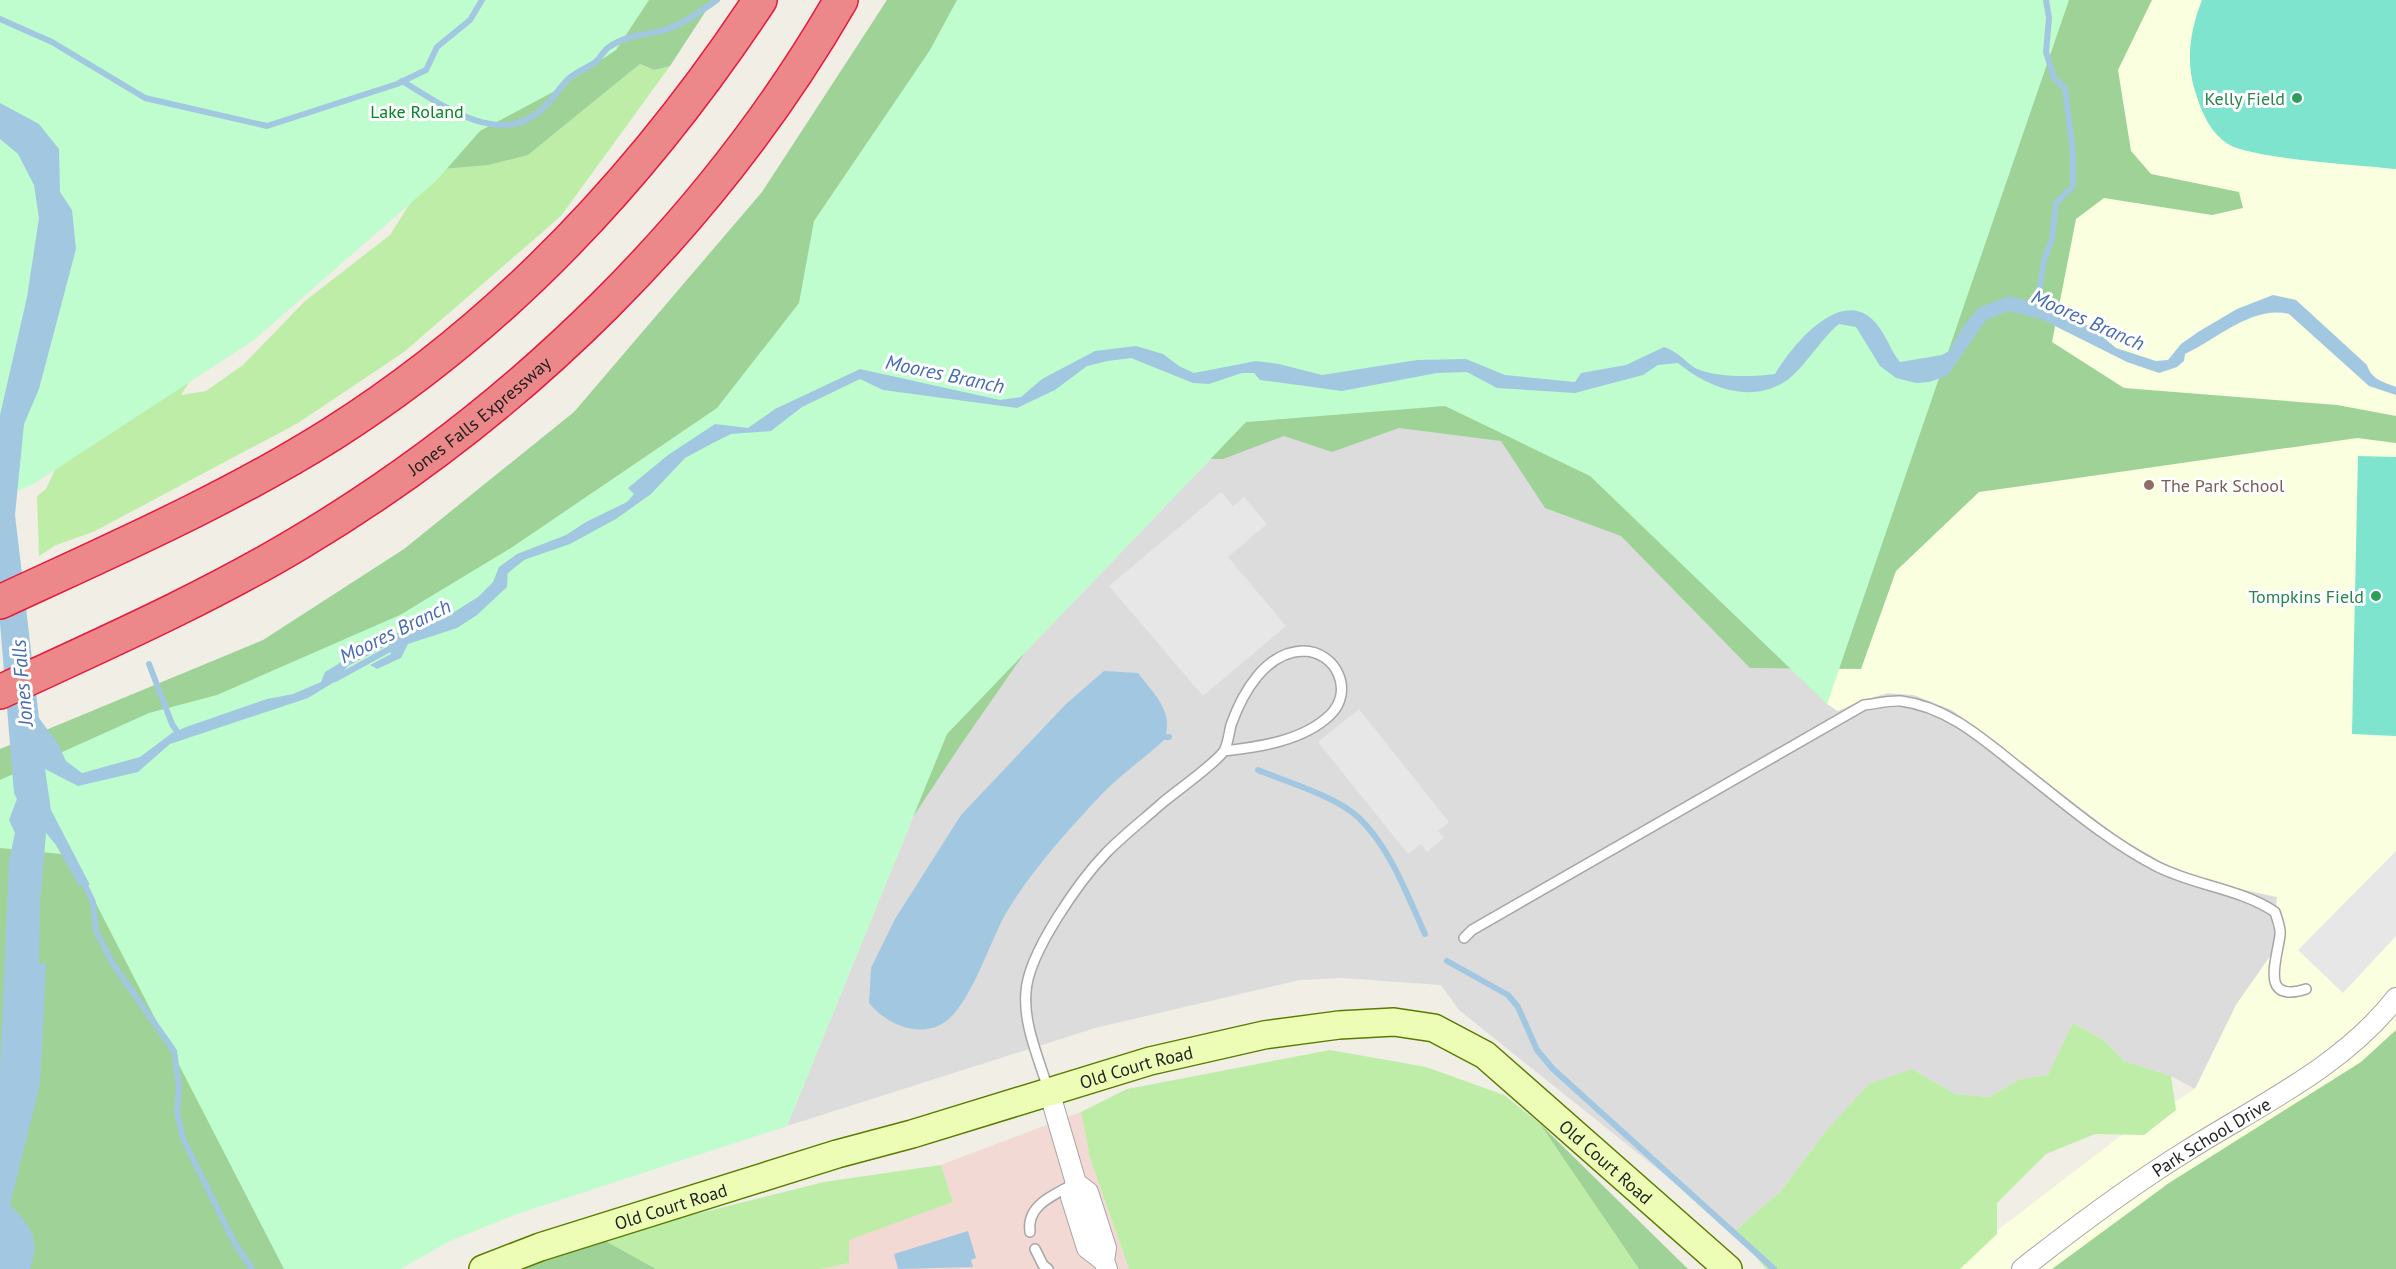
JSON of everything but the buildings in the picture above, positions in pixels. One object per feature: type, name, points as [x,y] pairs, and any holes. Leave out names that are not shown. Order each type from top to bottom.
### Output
[{"type":"highway","points":[[0,602],[194,511],[322,440],[412,377],[469,333],[584,226],[630,174],[681,113],[760,0]]},
{"type":"highway","name":"Jones Falls Expressway","points":[[0,692],[232,582],[300,543],[370,499],[455,437],[516,387],[579,330],[683,220],[786,88],[841,0]]},
{"type":"main road","name":"Old Court Road","points":[[483,1269],[540,1247],[837,1154],[912,1134],[1150,1061],[1264,1035],[1372,1022],[1416,1024],[1434,1028],[1466,1043],[1503,1070],[1728,1269]]},
{"type":"street","name":"Park School Drive","points":[[2022,1269],[2149,1174],[2316,1071],[2382,1015],[2396,998]]},
{"type":"street","points":[[1048,1091],[1076,1183],[1088,1192],[1106,1248],[1106,1265]]},
{"type":"lane","points":[[1048,1091],[1028,1020],[1026,992],[1041,945],[1077,891],[1106,854],[1224,751],[1241,699],[1256,677],[1280,658],[1301,651],[1318,652],[1331,660],[1342,686],[1340,702],[1330,716],[1277,742],[1224,751]]},
{"type":"lane","points":[[1464,938],[1472,930],[1864,705],[1900,701],[1938,712],[1964,725],[2066,805],[2136,855],[2159,867],[2257,899],[2275,912],[2281,932],[2273,974],[2274,984],[2281,990],[2295,992],[2306,989]]},
{"type":"lane","points":[[1030,1232],[1034,1210],[1041,1202],[1076,1183]]},
{"type":"lane","points":[[1035,1249],[1043,1265],[1048,1269]]},
{"type":"shaded area","name":"The Park School","points":[[2069,0],[2396,0],[2396,1172],[2156,1269],[1947,1269],[2123,1134],[2195,1089],[2236,1005],[2273,952],[2277,897],[2208,882],[2162,862],[2120,838],[1952,710],[1914,695],[1888,693],[1860,701],[1838,711],[1827,704]]},
{"type":"shaded area","name":"Kelly Field","points":[[2202,0],[2396,0],[2396,169],[2260,154],[2228,144],[2222,139],[2204,115],[2196,94],[2191,70],[2190,47],[2194,23]]},
{"type":"shaded area","points":[[1445,406],[1590,476],[1837,711],[1888,693],[1914,695],[1952,710],[2120,838],[2162,862],[2208,882],[2277,897],[2273,952],[2236,1005],[2195,1089],[2171,1076],[2124,1061],[2105,1041],[2073,1023],[2048,1075],[2020,1079],[1989,1097],[1955,1094],[1912,1069],[1825,1132],[1781,1191],[1735,1231],[1459,1010],[1441,985],[1342,978],[1300,980],[1095,1028],[787,1126],[947,734],[1246,422]]},
{"type":"shaded area","name":"Tompkins Field","points":[[2358,456],[2396,457],[2396,736],[2352,734]]},
{"type":"shaded area","points":[[1221,492],[1233,506],[1244,497],[1267,524],[1228,557],[1286,626],[1203,696],[1109,586]]},
{"type":"shaded area","points":[[1359,709],[1449,822],[1438,831],[1444,838],[1427,852],[1421,844],[1408,854],[1318,742]]},
{"type":"shaded area","points":[[2396,851],[2396,936],[2343,993],[2298,950]]},
{"type":"shaded area","points":[[1081,1112],[1090,1158],[1129,1269],[821,1269],[848,1263],[848,1240],[953,1202],[941,1165]]},
{"type":"green space","name":"Lake Roland","points":[[0,0],[649,0],[616,50],[553,92],[480,131],[436,181],[254,340],[35,483],[0,499]]},
{"type":"green space","name":"Lake Roland","points":[[307,0],[713,0],[670,66],[654,70],[640,64],[528,155],[489,165],[443,169]]},
{"type":"green space","points":[[887,0],[2152,0],[2118,70],[2131,151],[2151,174],[2239,192],[2243,208],[2212,215],[2104,198],[2076,219],[2052,342],[2124,388],[2337,405],[2396,416],[2396,443],[2357,438],[1979,492],[1896,571],[1861,669],[1750,668],[1621,536],[1545,508],[1501,441],[1399,428],[1332,452],[1284,436],[1223,459],[1159,459],[960,746],[870,882],[381,1269],[0,1269],[0,749],[263,640],[404,549],[574,412],[762,192]]},
{"type":"green space","points":[[957,0],[2069,0],[1827,704],[1590,476],[1445,406],[1246,422],[947,734],[787,1126],[517,1214],[450,1241],[400,1269],[284,1269],[71,855],[0,848],[0,780],[149,713],[217,695],[400,615],[511,548],[717,408],[799,303],[814,221],[930,50]]},
{"type":"green space","points":[[640,64],[654,70],[670,66],[561,216],[404,352],[298,423],[93,532],[56,545],[39,556],[37,496],[46,489],[72,433],[204,358],[181,395],[206,391],[243,365],[305,301],[390,235],[414,197],[443,169],[489,165],[528,155]]},
{"type":"green space","points":[[2073,1023],[2105,1041],[2124,1061],[2171,1076],[2176,1110],[2144,1135],[2095,1134],[2046,1154],[1997,1203],[1997,1234],[1960,1269],[1766,1269],[1735,1231],[1781,1191],[1825,1132],[1869,1084],[1912,1069],[1955,1094],[1989,1097],[2020,1079],[2048,1075]]},
{"type":"green space","points":[[2396,1030],[2396,1269],[2052,1269],[2169,1183],[2361,1062]]},
{"type":"green space","points":[[1330,1050],[1426,1067],[1504,1095],[1540,1124],[1639,1269],[1129,1269],[1090,1158],[1081,1112],[1127,1089]]},
{"type":"green space","points":[[1540,1124],[1688,1269],[1639,1269]]},
{"type":"green space","points":[[941,1165],[953,1202],[849,1240],[849,1263],[821,1269],[656,1269],[600,1238],[824,1182]]},
{"type":"green space","points":[[600,1238],[656,1269],[521,1269],[552,1251]]},
{"type":"water","name":"Jones Falls","points":[[0,103],[39,124],[59,149],[60,192],[72,210],[76,249],[39,389],[24,424],[15,515],[39,718],[58,744],[66,761],[82,773],[140,757],[172,733],[186,727],[267,699],[293,694],[321,682],[325,672],[381,638],[443,619],[478,597],[493,582],[499,567],[517,554],[566,535],[586,522],[627,502],[634,494],[628,488],[668,455],[715,424],[748,428],[775,409],[860,369],[1000,400],[1021,397],[1042,379],[1095,351],[1136,346],[1163,354],[1179,366],[1194,373],[1256,361],[1279,364],[1322,375],[1417,360],[1466,359],[1505,375],[1575,382],[1581,373],[1626,365],[1664,347],[1703,371],[1713,374],[1756,376],[1775,374],[1792,350],[1817,325],[1845,311],[1859,311],[1872,319],[1881,329],[1900,362],[1942,355],[1949,351],[1962,328],[1978,308],[2009,296],[2046,305],[2091,327],[2116,348],[2156,361],[2168,360],[2181,344],[2237,309],[2273,295],[2296,300],[2367,365],[2371,374],[2382,382],[2396,387],[2396,395],[2369,386],[2289,314],[2276,313],[2262,314],[2236,325],[2185,354],[2184,361],[2177,367],[2159,373],[2127,362],[2041,319],[2009,311],[1986,320],[1947,376],[1929,382],[1916,383],[1896,378],[1880,366],[1856,327],[1839,324],[1789,379],[1768,389],[1754,392],[1740,392],[1714,385],[1678,363],[1658,365],[1643,375],[1575,393],[1497,388],[1467,372],[1437,373],[1342,391],[1260,380],[1254,373],[1242,373],[1209,384],[1193,383],[1131,358],[1087,366],[1055,390],[1017,408],[883,390],[860,379],[802,407],[771,431],[731,434],[685,458],[651,494],[616,519],[570,544],[515,563],[508,568],[507,587],[477,615],[457,628],[408,644],[401,658],[377,669],[370,665],[391,654],[388,645],[348,666],[336,681],[308,698],[170,744],[138,772],[78,786],[45,769],[51,810],[90,885],[79,886],[56,845],[46,833],[40,903],[39,963],[46,964],[40,1084],[10,1205],[24,1220],[32,1234],[34,1249],[30,1269],[0,1269],[0,1069],[9,860],[15,833],[9,820],[17,799],[14,793],[0,623],[0,415],[27,297],[39,218],[34,185],[18,154],[0,139]]},
{"type":"water","points":[[1104,671],[1138,673],[1165,712],[1167,730],[1164,740],[1102,794],[1038,867],[1005,915],[971,988],[954,1014],[945,1022],[925,1029],[904,1027],[885,1018],[869,1003],[871,968],[895,919],[961,815],[1066,704]]},
{"type":"water","points":[[968,1231],[976,1258],[971,1260],[973,1267],[898,1269],[894,1254]]},
{"type":"waterway","points":[[0,19],[52,42],[145,98],[267,126],[397,84],[426,70],[437,47],[470,20],[482,0]]},
{"type":"waterway","points":[[402,81],[450,109],[485,123],[503,125],[520,122],[541,110],[567,80],[594,63],[615,43],[676,26],[717,0]]},
{"type":"waterway","points":[[2044,310],[2039,292],[2044,260],[2052,239],[2056,203],[2073,186],[2073,153],[2065,88],[2054,78],[2046,52],[2049,18],[2046,0]]},
{"type":"waterway","name":"Moores Branch","points":[[502,574],[522,558]]},
{"type":"waterway","name":"Moores Branch","points":[[335,679],[395,646]]},
{"type":"waterway","points":[[149,664],[172,724],[178,733]]},
{"type":"waterway","points":[[1258,770],[1337,802],[1358,817],[1389,857],[1425,934]]},
{"type":"waterway","points":[[82,879],[93,902],[96,931],[113,964],[174,1051],[179,1087],[177,1111],[183,1139],[234,1242],[252,1269]]},
{"type":"waterway","points":[[1447,961],[1508,995],[1518,1007],[1537,1050],[1553,1069],[1774,1269]]},
{"type":"place","name":"Kelly Field","points":[[2297,98]]},
{"type":"place","name":"The Park School","points":[[2149,485]]},
{"type":"place","name":"Tompkins Field","points":[[2376,596]]}]
